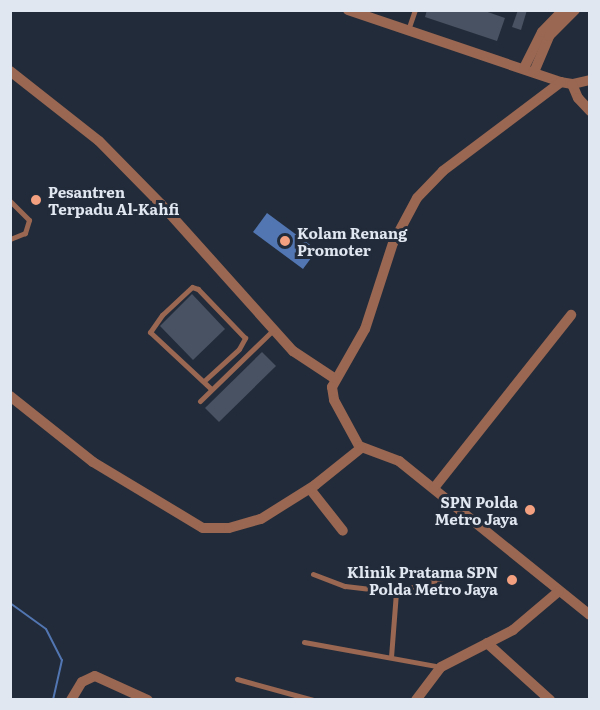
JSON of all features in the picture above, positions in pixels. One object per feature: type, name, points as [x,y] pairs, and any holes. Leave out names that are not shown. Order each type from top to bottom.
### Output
[{"type":"street","points":[[348,10],[567,83],[590,80]]},
{"type":"street","points":[[529,70],[542,32],[562,10]]},
{"type":"street","points":[[529,70],[549,36],[575,10]]},
{"type":"street","points":[[10,71],[107,150],[299,357],[334,378]]},
{"type":"street","points":[[567,83],[590,111]]},
{"type":"street","points":[[567,83],[444,171],[417,198],[393,243],[365,329],[334,378],[334,400],[361,448],[392,457],[434,488],[590,615]]},
{"type":"street","points":[[434,488],[571,315]]},
{"type":"street","points":[[10,396],[93,462],[203,528],[229,528],[261,519],[310,489],[361,448]]},
{"type":"street","points":[[310,489],[343,531]]},
{"type":"street","points":[[416,699],[441,667],[525,622],[559,591]]},
{"type":"street","points":[[487,643],[550,699]]},
{"type":"street","points":[[71,699],[82,682],[95,676],[148,699]]},
{"type":"street","points":[[422,699],[427,687]]},
{"type":"lane","points":[[408,30],[415,10]]},
{"type":"lane","points":[[10,201],[29,220],[25,233],[10,239]]},
{"type":"lane","points":[[204,381],[240,349],[244,338],[198,288],[192,287],[162,315],[150,332],[210,388]]},
{"type":"lane","points":[[200,401],[210,388],[274,328]]},
{"type":"lane","points":[[314,574],[345,586],[396,592],[446,577]]},
{"type":"lane","points":[[391,657],[396,592]]},
{"type":"lane","points":[[304,642],[441,667]]},
{"type":"lane","points":[[237,679],[313,699]]},
{"type":"water","name":"Kolam Renang Promoter","points":[[267,213],[317,250],[303,269],[253,232]]},
{"type":"building","points":[[427,10],[482,10],[505,18],[497,41],[425,17]]},
{"type":"building","points":[[518,10],[527,10],[521,30],[512,27]]},
{"type":"building","points":[[192,294],[225,329],[193,360],[160,326]]},
{"type":"building","points":[[262,352],[276,366],[219,422],[205,408]]},
{"type":"waterway","points":[[10,603],[46,629],[62,660],[53,700]]},
{"type":"place","name":"Pesantren Terpadu Al-Kahfi","points":[[36,200]]},
{"type":"place","name":"Kolam Renang Promoter","points":[[285,241]]},
{"type":"place","name":"SPN Polda Metro Jaya","points":[[530,510]]},
{"type":"place","name":"Klinik Pratama SPN Polda Metro Jaya","points":[[512,580]]}]
